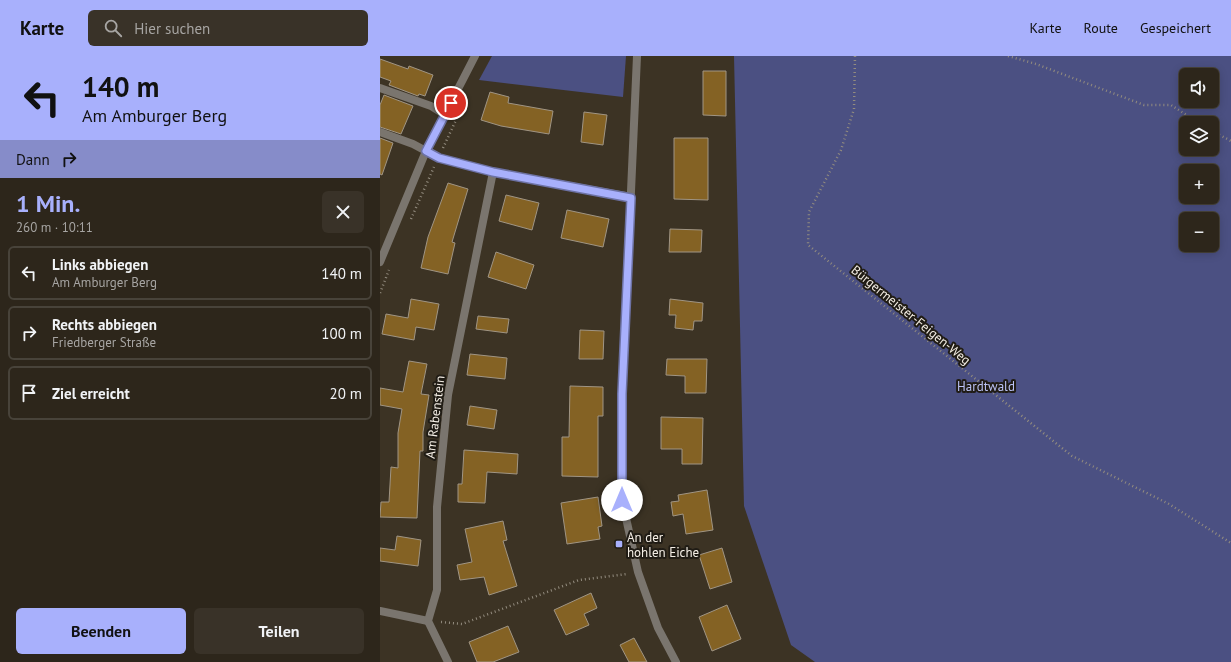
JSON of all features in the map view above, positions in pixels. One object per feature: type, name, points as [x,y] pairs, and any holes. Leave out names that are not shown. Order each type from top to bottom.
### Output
[{"type":"street","points":[[380,262],[426,151],[475,56]]},
{"type":"street","points":[[637,56],[622,394],[622,500],[638,572],[658,628],[676,662]]},
{"type":"street","points":[[380,88],[431,106],[445,115]]},
{"type":"street","points":[[380,132],[412,144],[439,158],[493,172],[631,198]]},
{"type":"street","name":"Am Rabenstein","points":[[428,621],[437,590],[437,507],[448,395],[493,172]]},
{"type":"street","points":[[380,611],[428,621],[448,662]]},
{"type":"path","name":"Bürgermeister-Feigen-Weg","points":[[855,56],[854,109],[841,150],[809,212],[808,245],[1072,456],[1169,504],[1231,544]]},
{"type":"path","points":[[1008,56],[1036,64],[1144,106],[1171,105],[1188,116]]},
{"type":"path","points":[[410,222],[458,117]]},
{"type":"path","points":[[1219,135],[1231,141]]},
{"type":"path","points":[[380,293],[392,264]]},
{"type":"path","points":[[428,621],[462,624],[580,580],[638,572]]},
{"type":"green space","points":[[492,56],[626,56],[623,97],[479,80]]},
{"type":"green space","name":"Hardtwald","points":[[734,56],[1231,56],[1231,662],[815,662],[791,645],[744,506]]},
{"type":"building","points":[[380,59],[408,69],[409,66],[433,75],[425,96],[419,94],[418,96],[389,85],[391,81],[380,77]]},
{"type":"building","points":[[703,71],[726,71],[726,116],[703,115]]},
{"type":"building","points":[[490,92],[509,97],[508,103],[553,111],[549,134],[501,126],[481,120]]},
{"type":"building","points":[[384,95],[413,106],[401,134],[380,127],[380,105]]},
{"type":"building","points":[[584,112],[607,115],[603,145],[581,142]]},
{"type":"building","points":[[380,138],[393,143],[382,175],[380,174]]},
{"type":"building","points":[[674,138],[708,138],[708,200],[674,199]]},
{"type":"building","points":[[448,183],[468,189],[452,242],[455,243],[448,274],[421,268],[428,237]]},
{"type":"building","points":[[506,195],[539,203],[532,230],[499,221]]},
{"type":"building","points":[[567,210],[609,219],[603,247],[561,238]]},
{"type":"building","points":[[670,229],[702,230],[701,252],[669,252]]},
{"type":"building","points":[[496,252],[534,265],[526,289],[488,277]]},
{"type":"building","points":[[411,299],[439,304],[434,330],[416,327],[414,340],[382,334],[386,314],[408,318]]},
{"type":"building","points":[[670,299],[703,303],[702,321],[694,321],[693,330],[675,328],[676,315],[669,315]]},
{"type":"building","points":[[478,316],[509,319],[507,333],[476,329]]},
{"type":"building","points":[[580,330],[604,331],[603,359],[579,359]]},
{"type":"building","points":[[470,354],[507,358],[505,379],[467,375]]},
{"type":"building","points":[[667,359],[707,359],[706,393],[685,393],[685,376],[666,375]]},
{"type":"building","points":[[409,361],[427,364],[421,394],[429,395],[423,432],[423,451],[420,451],[417,518],[380,517],[381,502],[389,502],[391,467],[398,468],[398,433],[402,409],[380,405],[380,388],[403,392]]},
{"type":"building","points":[[570,386],[603,387],[603,416],[598,416],[598,477],[562,476],[562,437],[569,437]]},
{"type":"building","points":[[470,406],[497,410],[494,429],[467,425]]},
{"type":"building","points":[[661,417],[703,418],[702,464],[682,464],[682,449],[661,449]]},
{"type":"building","points":[[464,450],[518,454],[517,474],[487,472],[485,503],[458,502],[458,484],[462,484]]},
{"type":"building","points":[[707,490],[713,530],[686,534],[683,514],[673,516],[671,502],[679,501],[678,495]]},
{"type":"building","points":[[598,497],[602,526],[598,527],[600,539],[567,544],[561,503]]},
{"type":"building","points":[[503,521],[507,540],[503,541],[517,586],[489,595],[484,577],[460,580],[457,565],[472,562],[465,529]]},
{"type":"building","points":[[397,536],[421,540],[418,566],[380,561],[380,548],[395,550]]},
{"type":"building","points":[[722,548],[732,582],[710,589],[699,555]]},
{"type":"building","points":[[591,593],[597,608],[584,614],[589,625],[566,635],[554,610]]},
{"type":"building","points":[[727,605],[741,639],[712,651],[699,617]]},
{"type":"building","points":[[508,626],[519,652],[493,662],[477,662],[469,642]]},
{"type":"building","points":[[634,638],[647,662],[629,662],[620,645]]},
{"type":"place","name":"An der hohlen Eiche","points":[[619,544]]},
{"type":"route","points":[[451,103],[426,151],[439,158],[493,172],[631,198],[622,394],[622,500]]}]
